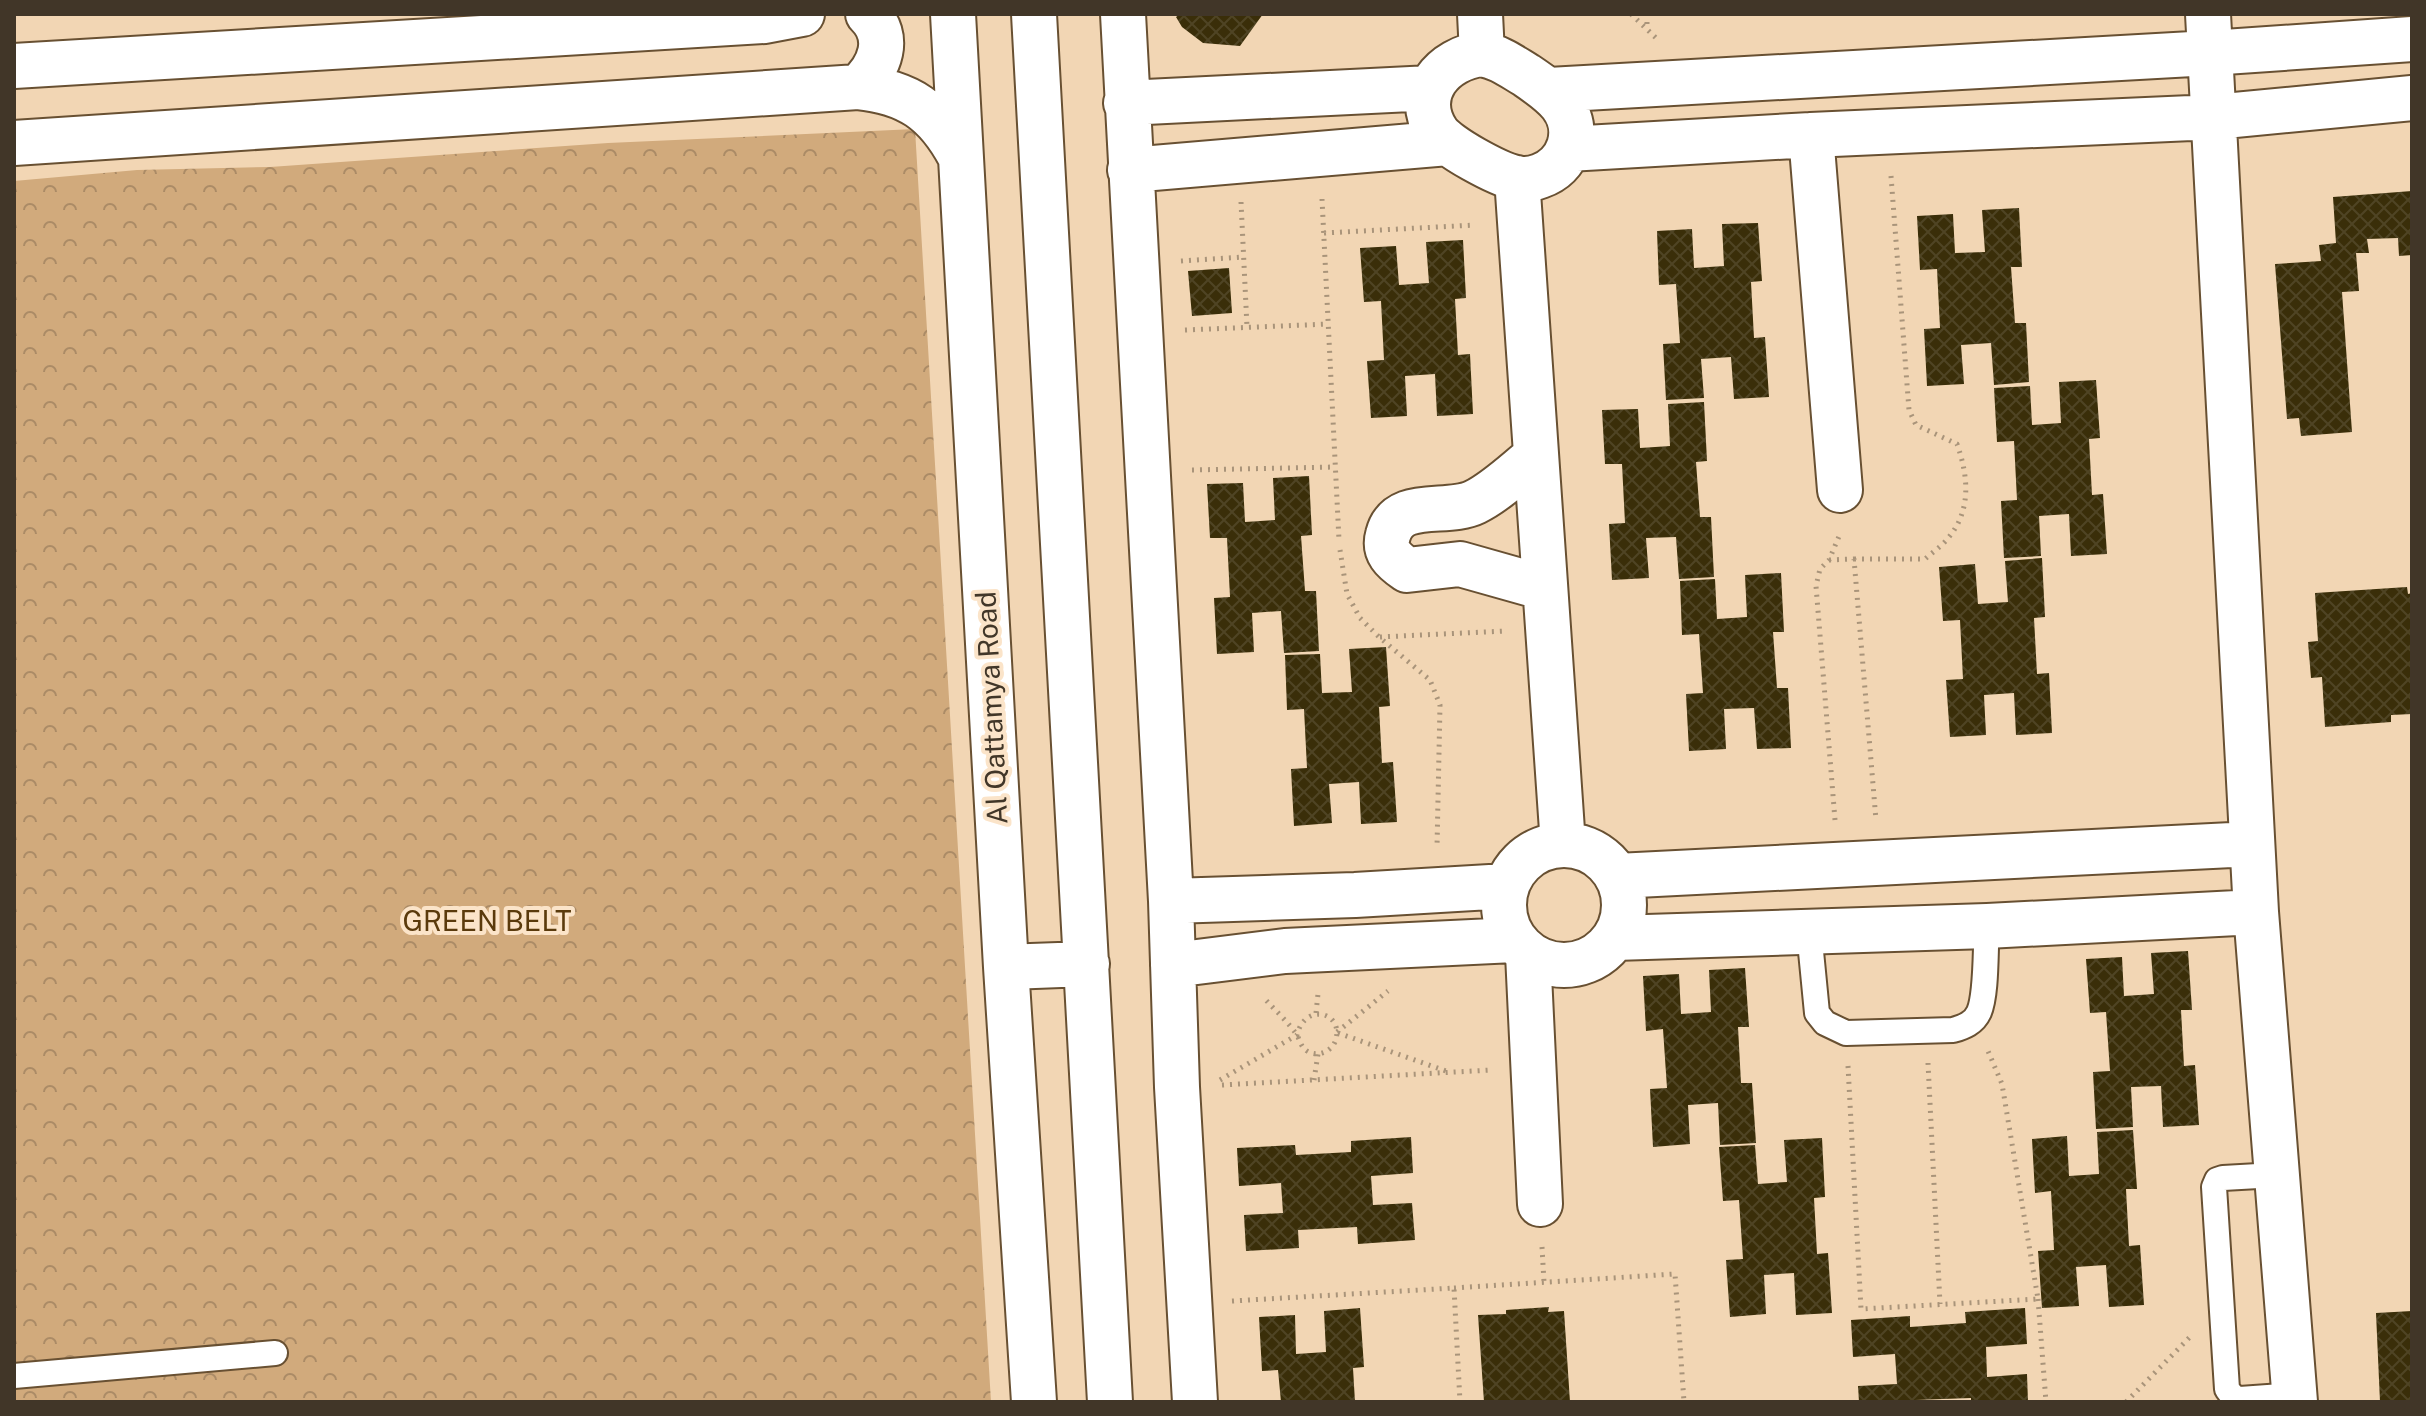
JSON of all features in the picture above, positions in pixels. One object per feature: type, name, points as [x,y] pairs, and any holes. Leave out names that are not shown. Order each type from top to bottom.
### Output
[{"type":"street","points":[[14,66],[765,21],[802,14]]},
{"type":"street","points":[[858,87],[870,77],[882,48],[879,32],[868,14]]},
{"type":"street","name":"Al Qattamya Road","points":[[953,14],[1006,967],[1034,1402]]},
{"type":"street","points":[[1034,14],[1110,1402]]},
{"type":"street","points":[[1123,14],[1171,901],[1187,1303],[1195,1402]]},
{"type":"street","points":[[1481,34],[1503,61],[1549,90],[1559,99],[1571,123],[1568,149],[1561,162],[1536,178],[1507,176],[1448,143],[1438,132],[1429,103],[1431,88],[1446,67],[1481,34]]},
{"type":"street","points":[[1549,90],[2209,34],[2412,39]]},
{"type":"street","points":[[2209,34],[2256,912],[2295,1398]]},
{"type":"street","points":[[14,143],[858,87],[901,95],[919,106],[950,137],[960,156]]},
{"type":"street","points":[[1126,103],[1431,88]]},
{"type":"street","points":[[1568,149],[2214,117],[2412,98]]},
{"type":"street","points":[[1811,135],[1840,490]]},
{"type":"street","points":[[1130,170],[1448,143]]},
{"type":"street","points":[[1517,178],[1563,845]]},
{"type":"street","points":[[1536,456],[1476,502],[1459,507],[1405,512],[1391,524],[1386,542],[1392,559],[1407,570],[1460,564],[1547,608]]},
{"type":"street","points":[[1617,876],[2252,844]]},
{"type":"street","points":[[1173,965],[1285,951],[1521,947],[1543,962],[1560,966],[1576,965],[1591,960],[1605,950],[1622,923],[1623,891],[1617,876],[1600,856],[1563,845],[1534,852],[1513,872],[1507,886],[1504,914],[1521,947],[1534,1068],[1540,1204]]},
{"type":"street","points":[[1171,901],[1507,886]]},
{"type":"street","points":[[1615,938],[1987,926],[2256,912]]},
{"type":"street","points":[[1006,967],[1087,964]]},
{"type":"lane","points":[[1809,931],[1817,1013],[1825,1023],[1846,1033],[1953,1030],[1973,1020],[1981,1000],[1987,926]]},
{"type":"lane","points":[[2276,1175],[2223,1178],[2217,1180],[2214,1187],[2227,1389],[2233,1397],[2240,1399],[2295,1398]]},
{"type":"lane","points":[[14,1376],[275,1353]]},
{"type":"path","points":[[1647,14],[1647,30]]},
{"type":"path","points":[[1829,560],[1925,559],[1950,536],[1965,506],[1967,473],[1957,444],[1916,425],[1909,410],[1887,132]]},
{"type":"path","points":[[1238,161],[1247,327]]},
{"type":"path","points":[[1324,233],[1520,223]]},
{"type":"path","points":[[1135,264],[1243,257]]},
{"type":"path","points":[[1139,332],[1328,324]]},
{"type":"path","points":[[1147,471],[1335,467]]},
{"type":"path","points":[[1840,490],[1840,535],[1829,560],[1820,569],[1816,586],[1859,864]]},
{"type":"path","points":[[1854,559],[1859,864]]},
{"type":"path","points":[[1379,637],[1547,608]]},
{"type":"path","points":[[1316,1013],[1327,1016],[1337,1032],[1336,1043],[1328,1051],[1318,1054],[1308,1052],[1297,1035],[1299,1024],[1316,1013]]},
{"type":"path","points":[[1973,1020],[2002,1084],[2038,1299],[2046,1402]]},
{"type":"path","points":[[1927,1030],[1940,1304]]},
{"type":"path","points":[[1337,1032],[1450,1072]]},
{"type":"path","points":[[1846,1033],[1861,1309],[2038,1299]]},
{"type":"path","points":[[1297,1035],[1211,1085],[1534,1068]]},
{"type":"path","points":[[1314,1080],[1318,1054]]},
{"type":"path","points":[[1187,1303],[1675,1274],[1684,1402]]},
{"type":"path","points":[[1454,1288],[1460,1402]]},
{"type":"path","points":[[2126,1402],[2222,1305]]},
{"type":"green space","name":"GREEN BELT","points":[[915,129],[991,1402],[14,1402],[14,181],[137,170],[270,167],[608,143]]},
{"type":"building","points":[[1180,14],[1263,14],[1240,46],[1203,43],[1182,27],[1176,17]]},
{"type":"building","points":[[2412,191],[2412,255],[2399,256],[2398,238],[2367,239],[2369,253],[2356,253],[2359,291],[2342,292],[2352,432],[2301,436],[2299,418],[2287,419],[2275,264],[2321,261],[2319,245],[2336,243],[2333,197]]},
{"type":"building","points":[[2019,208],[2022,267],[2011,267],[2015,323],[2026,323],[2029,382],[1994,385],[1991,343],[1961,345],[1964,384],[1927,386],[1924,329],[1940,328],[1937,269],[1920,270],[1917,216],[1953,214],[1955,253],[1985,252],[1982,210]]},
{"type":"building","points":[[1758,223],[1762,281],[1751,282],[1754,338],[1765,337],[1769,397],[1734,399],[1731,357],[1701,359],[1704,398],[1666,400],[1663,344],[1680,343],[1676,284],[1659,285],[1657,231],[1692,229],[1694,268],[1724,266],[1722,224]]},
{"type":"building","points":[[1463,240],[1466,298],[1455,299],[1458,355],[1470,354],[1473,414],[1437,416],[1435,374],[1405,376],[1407,416],[1371,418],[1367,361],[1384,360],[1381,301],[1364,302],[1360,248],[1396,246],[1399,285],[1429,283],[1426,242]]},
{"type":"building","points":[[1229,268],[1232,313],[1192,316],[1188,271]]},
{"type":"building","points":[[2096,380],[2100,438],[2089,439],[2092,495],[2103,494],[2107,554],[2071,556],[2069,514],[2039,516],[2041,556],[2004,558],[2001,501],[2017,500],[2014,441],[1997,442],[1994,388],[2030,386],[2032,425],[2061,423],[2059,382]]},
{"type":"building","points":[[1704,402],[1707,461],[1696,462],[1700,517],[1711,517],[1714,577],[1679,579],[1676,537],[1646,538],[1649,578],[1612,580],[1609,524],[1625,523],[1622,464],[1605,464],[1602,410],[1638,409],[1640,448],[1670,446],[1668,404]]},
{"type":"building","points":[[1309,476],[1312,535],[1301,536],[1305,591],[1316,591],[1319,651],[1284,653],[1281,611],[1252,613],[1254,652],[1217,654],[1214,598],[1230,597],[1227,538],[1210,538],[1207,484],[1243,483],[1245,522],[1275,520],[1273,478]]},
{"type":"building","points":[[2042,558],[2045,617],[2034,618],[2037,674],[2049,673],[2052,733],[2016,735],[2014,693],[1984,695],[1986,735],[1950,737],[1946,680],[1963,679],[1960,620],[1943,621],[1939,567],[1975,564],[1978,604],[2008,602],[2005,561]]},
{"type":"building","points":[[1781,573],[1784,632],[1773,632],[1777,688],[1788,688],[1791,748],[1757,749],[1754,708],[1724,709],[1726,749],[1689,751],[1686,694],[1703,693],[1699,634],[1682,635],[1680,581],[1715,579],[1717,619],[1747,617],[1745,575]]},
{"type":"building","points":[[2407,587],[2408,594],[2412,593],[2412,714],[2391,715],[2391,722],[2325,727],[2322,677],[2311,678],[2308,642],[2318,641],[2315,593]]},
{"type":"building","points":[[1386,647],[1390,706],[1379,707],[1382,763],[1393,762],[1397,822],[1361,824],[1359,782],[1329,784],[1332,823],[1294,826],[1291,769],[1307,768],[1304,709],[1287,710],[1285,655],[1320,654],[1322,693],[1352,692],[1349,649]]},
{"type":"building","points":[[2188,951],[2192,1010],[2181,1010],[2184,1066],[2195,1065],[2199,1125],[2163,1127],[2161,1086],[2131,1087],[2133,1127],[2096,1129],[2093,1072],[2110,1071],[2106,1012],[2090,1013],[2086,959],[2122,957],[2124,996],[2154,994],[2151,953]]},
{"type":"building","points":[[1745,968],[1749,1027],[1738,1027],[1741,1083],[1752,1083],[1756,1143],[1720,1145],[1718,1103],[1688,1105],[1690,1144],[1653,1147],[1650,1089],[1667,1088],[1663,1029],[1646,1031],[1643,976],[1679,974],[1681,1014],[1711,1012],[1709,970]]},
{"type":"building","points":[[2133,1130],[2137,1189],[2126,1189],[2129,1246],[2140,1245],[2144,1305],[2109,1307],[2106,1265],[2076,1267],[2079,1306],[2042,1308],[2038,1251],[2054,1250],[2051,1191],[2035,1193],[2032,1139],[2067,1136],[2069,1176],[2099,1174],[2097,1132]]},
{"type":"building","points":[[1411,1137],[1413,1173],[1371,1176],[1373,1205],[1412,1203],[1415,1240],[1358,1244],[1357,1227],[1298,1230],[1299,1248],[1246,1251],[1244,1215],[1283,1213],[1281,1183],[1239,1186],[1237,1148],[1295,1145],[1296,1155],[1351,1152],[1351,1141]]},
{"type":"building","points":[[1822,1138],[1825,1197],[1814,1198],[1817,1254],[1828,1253],[1832,1313],[1796,1315],[1794,1273],[1764,1275],[1766,1314],[1730,1317],[1726,1260],[1743,1259],[1739,1200],[1723,1201],[1719,1147],[1755,1145],[1758,1184],[1787,1182],[1784,1140]]},
{"type":"building","points":[[1549,1307],[1548,1312],[1564,1311],[1570,1402],[1484,1402],[1478,1315]]},
{"type":"building","points":[[1360,1308],[1364,1367],[1353,1368],[1355,1402],[1281,1402],[1278,1370],[1262,1371],[1259,1317],[1295,1315],[1296,1354],[1326,1352],[1324,1311]]},
{"type":"building","points":[[2025,1308],[2027,1344],[1986,1347],[1987,1377],[2027,1374],[2028,1402],[1971,1402],[1971,1398],[1859,1402],[1858,1386],[1897,1384],[1895,1354],[1853,1357],[1851,1320],[1910,1316],[1910,1327],[1966,1323],[1965,1312]]},
{"type":"building","points":[[2412,1311],[2412,1402],[2380,1402],[2376,1313]]}]
